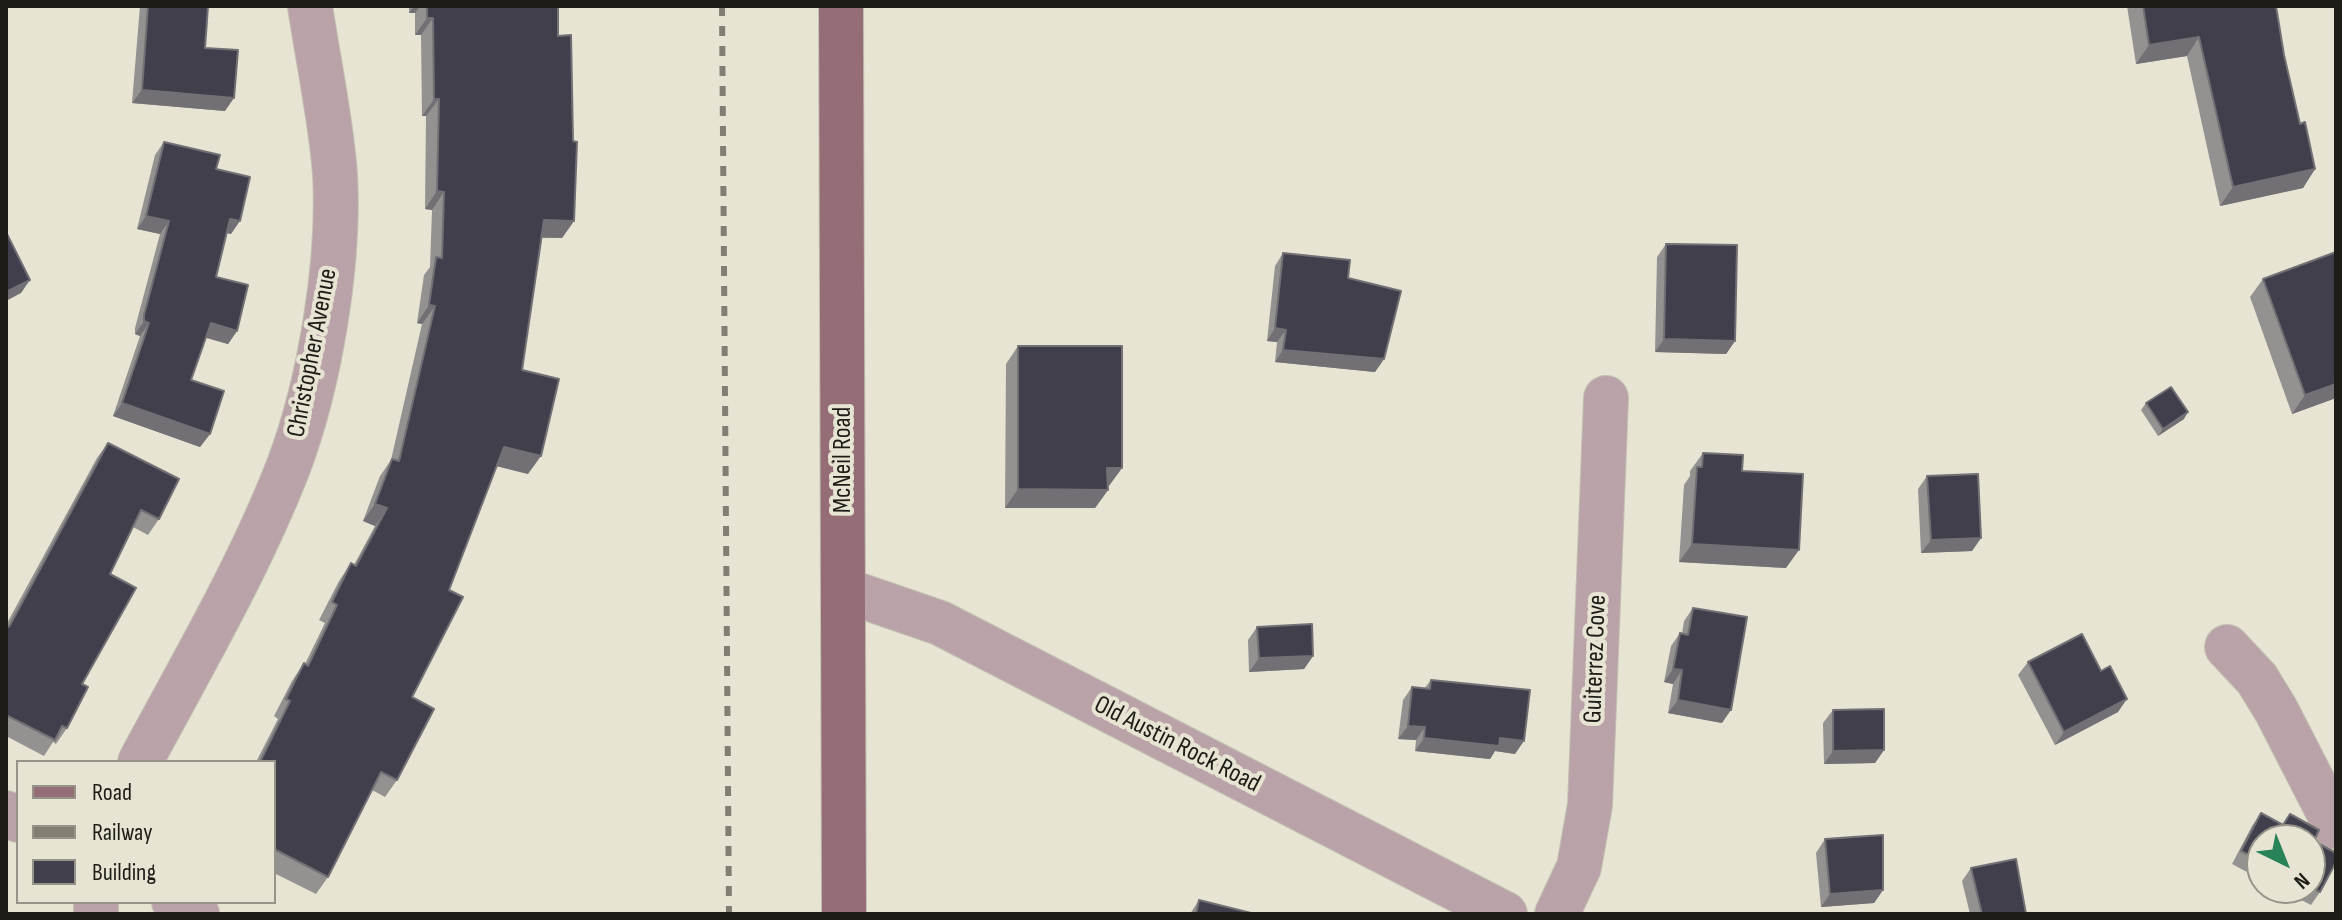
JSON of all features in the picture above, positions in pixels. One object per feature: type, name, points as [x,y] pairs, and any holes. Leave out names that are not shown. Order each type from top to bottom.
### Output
[{"type":"main road","name":"McNeil Road","points":[[841,6],[844,914]]},
{"type":"street","name":"Christopher Avenue","points":[[141,760],[238,577],[288,467],[315,371],[330,280],[335,173],[310,6]]},
{"type":"street","name":"Guiterrez Cove","points":[[1557,914],[1579,867],[1590,805],[1606,398]]},
{"type":"street","name":"Old Austin Rock Road","points":[[844,590],[940,623],[1505,914]]},
{"type":"street","points":[[2227,647],[2263,689],[2336,827]]},
{"type":"street","points":[[178,904],[197,914]]},
{"type":"building","points":[[148,6],[208,6],[205,48],[238,50],[234,98],[142,90]]},
{"type":"building","points":[[427,6],[558,6],[558,36],[571,35],[573,141],[577,142],[574,221],[544,220],[522,370],[559,379],[541,456],[504,447],[449,590],[463,597],[412,697],[434,709],[397,780],[381,772],[328,877],[276,850],[276,760],[261,760],[290,701],[286,699],[304,663],[308,666],[337,605],[332,602],[351,563],[356,566],[387,508],[375,504],[392,459],[399,461],[435,306],[429,305],[436,257],[442,258],[444,192],[437,191],[439,99],[434,99],[433,18],[427,18]]},
{"type":"building","points":[[2143,6],[2276,6],[2300,124],[2305,122],[2315,169],[2233,187],[2199,37],[2149,45]]},
{"type":"building","points":[[164,142],[220,155],[216,169],[250,177],[240,221],[230,219],[216,277],[248,285],[237,331],[211,323],[191,380],[224,391],[210,434],[122,403],[149,323],[144,321],[144,315],[169,221],[146,216]]},
{"type":"building","points":[[6,232],[30,280],[6,292]]},
{"type":"building","points":[[1666,244],[1737,245],[1735,341],[1664,339]]},
{"type":"building","points":[[2336,252],[2336,384],[2305,395],[2263,279]]},
{"type":"building","points":[[1283,253],[1350,260],[1348,278],[1401,291],[1384,359],[1283,350],[1286,330],[1275,328]]},
{"type":"building","points":[[1018,346],[1122,346],[1122,468],[1107,468],[1108,490],[1018,489]]},
{"type":"building","points":[[2171,387],[2188,412],[2163,429],[2146,403]]},
{"type":"building","points":[[108,443],[179,479],[159,519],[141,510],[110,574],[136,588],[82,684],[88,687],[67,728],[62,726],[55,740],[6,715],[6,625],[9,627]]},
{"type":"building","points":[[1703,453],[1743,455],[1742,471],[1803,474],[1799,550],[1692,544],[1697,467],[1702,467]]},
{"type":"building","points":[[1978,474],[1981,538],[1931,540],[1927,476]]},
{"type":"building","points":[[1693,608],[1747,617],[1731,710],[1678,700],[1682,670],[1673,669],[1680,633],[1688,635]]},
{"type":"building","points":[[1312,624],[1313,656],[1259,658],[1257,627]]},
{"type":"building","points":[[2082,634],[2101,671],[2110,666],[2127,699],[2064,732],[2028,662]]},
{"type":"building","points":[[1431,680],[1530,690],[1524,741],[1500,738],[1499,746],[1424,738],[1425,727],[1408,726],[1412,687],[1430,689]]},
{"type":"building","points":[[1884,709],[1884,750],[1833,751],[1833,710]]},
{"type":"building","points":[[2261,813],[2281,824],[2255,824]]},
{"type":"building","points":[[2290,814],[2308,824],[2284,824]]},
{"type":"building","points":[[1883,835],[1883,890],[1830,894],[1825,839]]},
{"type":"building","points":[[2326,848],[2336,853],[2336,862],[2326,881]]},
{"type":"building","points":[[2016,859],[2026,914],[1982,914],[1971,868]]},
{"type":"building","points":[[1199,900],[1255,914],[1196,914]]},
{"type":"railway","points":[[722,6],[729,914]]}]
